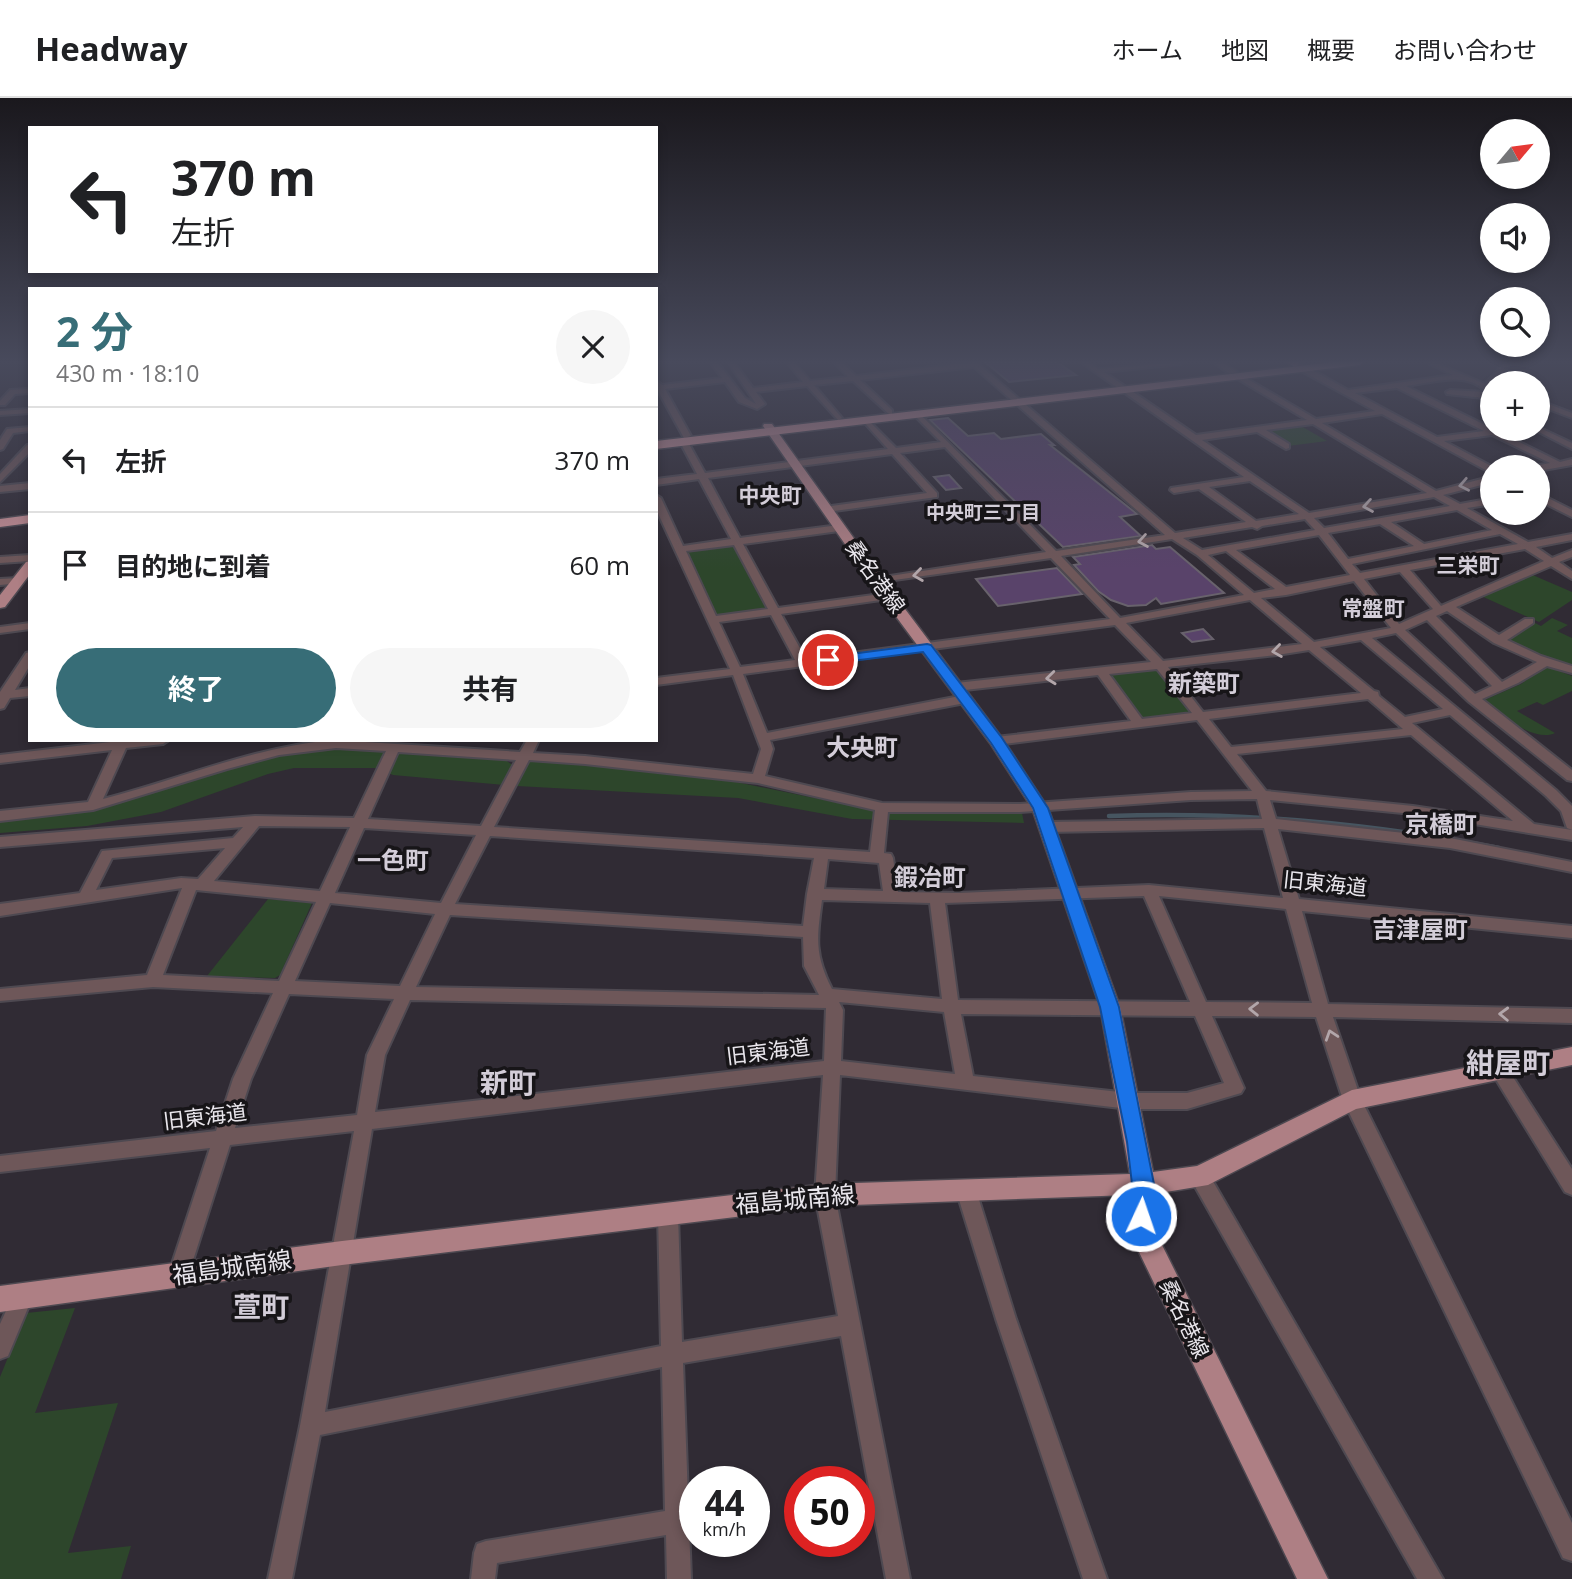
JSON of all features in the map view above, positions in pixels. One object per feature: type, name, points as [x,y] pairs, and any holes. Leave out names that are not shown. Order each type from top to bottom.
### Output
[{"type":"highway","points":[[658,445],[752,431]]},
{"type":"highway","points":[[658,439],[686,439]]},
{"type":"highway","points":[[0,516],[28,513]]},
{"type":"highway","points":[[0,523],[28,519]]},
{"type":"main road","name":"桑名港線","points":[[772,431],[877,581],[996,741],[1040,808],[1110,1007],[1143,1184],[1141,1216],[1148,1244],[1313,1579]]},
{"type":"main road","points":[[0,604],[28,568]]},
{"type":"main road","name":"福島城南線","points":[[11,1298],[342,1253],[825,1195],[1143,1184],[1200,1177],[1352,1100],[1499,1068],[1572,1056]]},
{"type":"street","points":[[681,431],[803,664]]},
{"type":"street","points":[[827,509],[933,495],[876,431]]},
{"type":"street","points":[[935,431],[1121,621],[1230,751],[1262,795],[1322,1010],[1352,1100],[1564,1517],[1572,1549]]},
{"type":"street","points":[[1052,431],[1175,536],[1200,553],[1374,695],[1529,827]]},
{"type":"street","points":[[1184,431],[1307,516],[1323,532],[1398,629],[1471,697],[1572,777]]},
{"type":"street","points":[[1195,439],[1252,431]]},
{"type":"street","points":[[1262,431],[1286,446]]},
{"type":"street","points":[[1330,431],[1528,546],[1572,576]]},
{"type":"street","points":[[1419,431],[1480,464]]},
{"type":"street","points":[[1436,440],[1480,434]]},
{"type":"street","points":[[1550,435],[1572,446]]},
{"type":"street","points":[[1511,441],[1558,464]]},
{"type":"street","points":[[15,444],[18,459]]},
{"type":"street","points":[[658,482],[947,444]]},
{"type":"street","points":[[0,461],[28,458]]},
{"type":"street","points":[[0,479],[18,459]]},
{"type":"street","points":[[1550,466],[1572,462]]},
{"type":"street","points":[[1174,490],[1252,478]]},
{"type":"street","points":[[877,581],[1307,516],[1435,494],[1480,483]]},
{"type":"street","points":[[0,489],[28,485]]},
{"type":"street","points":[[1200,486],[1275,539]]},
{"type":"street","points":[[658,502],[734,672],[740,679],[767,749],[758,779]]},
{"type":"street","points":[[1550,502],[1572,514]]},
{"type":"street","points":[[1200,553],[1480,503]]},
{"type":"street","points":[[1381,520],[1423,547]]},
{"type":"street","points":[[680,548],[839,528]]},
{"type":"street","points":[[1346,562],[1502,531]]},
{"type":"street","points":[[658,681],[1121,621],[1359,579],[1572,537]]},
{"type":"street","points":[[1228,548],[1286,592]]},
{"type":"street","points":[[762,738],[960,693],[1313,646],[1398,629],[1572,553]]},
{"type":"street","points":[[0,561],[28,558]]},
{"type":"street","points":[[1404,570],[1500,687]]},
{"type":"street","points":[[0,582],[18,581]]},
{"type":"street","points":[[711,620],[888,596]]},
{"type":"street","points":[[1438,610],[1544,663],[1572,670]]},
{"type":"street","points":[[1498,641],[1530,621]]},
{"type":"street","points":[[0,630],[28,626]]},
{"type":"street","points":[[1363,636],[1551,793],[1567,809],[1572,825]]},
{"type":"street","points":[[2,699],[28,658]]},
{"type":"street","points":[[1433,694],[1471,697],[1500,687],[1544,663]]},
{"type":"street","points":[[1102,672],[1138,722]]},
{"type":"street","points":[[2,699],[28,692]]},
{"type":"street","points":[[996,741],[1200,714],[1374,695]]},
{"type":"street","points":[[1404,720],[1456,712],[1471,697]]},
{"type":"street","points":[[1230,751],[1416,731]]},
{"type":"street","points":[[28,756],[36,742]]},
{"type":"street","points":[[0,759],[89,745],[146,742]]},
{"type":"street","points":[[280,1579],[311,1426],[376,1055],[445,909],[532,742]]},
{"type":"street","points":[[0,816],[93,806],[302,746],[336,744],[632,764],[758,779],[882,807],[1040,808],[1191,796],[1262,795],[1413,810],[1572,835]]},
{"type":"street","points":[[93,806],[121,745]]},
{"type":"street","points":[[178,1276],[242,1079],[393,749]]},
{"type":"street","points":[[876,857],[882,807]]},
{"type":"street","points":[[153,981],[197,885],[255,821]]},
{"type":"street","points":[[0,842],[255,821],[360,824],[886,858],[891,897]]},
{"type":"street","points":[[1048,827],[1270,823],[1450,843],[1572,867]]},
{"type":"street","points":[[85,898],[107,854],[238,842]]},
{"type":"street","name":"旧東海道","points":[[0,1164],[833,1067],[835,1010],[812,966],[810,932],[822,854]]},
{"type":"street","points":[[0,910],[181,883],[445,909],[810,932]]},
{"type":"street","points":[[898,1579],[825,1195],[833,1067],[1129,1101],[1187,1101],[1235,1088],[1149,890]]},
{"type":"street","name":"旧東海道","points":[[814,894],[937,898],[1149,890],[1572,932]]},
{"type":"street","points":[[937,898],[951,1006],[966,1084]]},
{"type":"street","points":[[0,995],[153,981],[285,985],[404,993],[830,999],[951,1006],[1572,1016]]},
{"type":"street","points":[[1499,1068],[1572,1186]]},
{"type":"street","points":[[1200,1177],[1431,1579]]},
{"type":"street","points":[[966,1190],[1006,1319],[1095,1579]]},
{"type":"street","points":[[668,1214],[679,1579]]},
{"type":"street","points":[[0,1348],[11,1298]]},
{"type":"street","points":[[311,1426],[673,1353],[850,1324]]},
{"type":"street","points":[[483,1579],[486,1553],[677,1521]]},
{"type":"green space","points":[[1264,431],[1310,431],[1327,441],[1288,446]]},
{"type":"green space","points":[[734,545],[767,608],[764,610],[714,615],[685,552]]},
{"type":"green space","points":[[1528,573],[1572,592],[1572,600],[1539,622],[1479,595]]},
{"type":"green space","points":[[1552,618],[1568,625],[1557,631],[1572,638],[1572,666],[1537,657],[1505,641],[1535,623],[1541,626]]},
{"type":"green space","points":[[1546,666],[1572,676],[1572,691],[1543,705],[1537,702],[1517,711],[1555,733],[1547,735],[1529,731],[1483,705],[1482,701],[1521,684]]},
{"type":"green space","points":[[1159,669],[1193,712],[1140,718],[1108,675]]},
{"type":"green space","points":[[320,747],[504,759],[511,764],[538,760],[702,775],[873,810],[1022,813],[1024,823],[852,819],[738,798],[517,786],[393,775],[376,768],[294,768],[268,774],[161,812],[87,826],[0,833],[0,819],[78,813],[276,755]]},
{"type":"green space","points":[[268,899],[312,903],[280,975],[275,978],[207,976]]},
{"type":"green space","points":[[75,1308],[35,1413],[118,1403],[68,1553],[131,1546],[121,1579],[0,1579],[0,1377],[26,1313]]},
{"type":"building","points":[[942,431],[963,431],[968,436],[994,433],[1001,439],[1041,434],[1054,445],[1050,445],[1137,514],[1120,517],[1141,536],[1063,547]]},
{"type":"building","points":[[949,475],[961,488],[946,490],[934,477]]},
{"type":"building","points":[[1152,545],[1156,549],[1170,547],[1224,593],[1161,604],[1156,598],[1146,605],[1128,606],[1111,600],[1098,591],[1074,565],[1080,564],[1073,557]]},
{"type":"building","points":[[1057,568],[1082,594],[998,606],[976,579]]},
{"type":"building","points":[[1203,629],[1213,639],[1192,642],[1182,633]]},
{"type":"waterway","points":[[1109,816],[1207,815],[1305,821],[1402,832],[1499,848]]},
{"type":"district","name":"中央町","points":[[770,496]]},
{"type":"district","name":"中央町三丁目","points":[[983,512]]},
{"type":"district","name":"三栄町","points":[[1468,566]]},
{"type":"district","name":"常盤町","points":[[1373,609]]},
{"type":"district","name":"新築町","points":[[1204,684]]},
{"type":"district","name":"大央町","points":[[862,748]]},
{"type":"district","name":"京橋町","points":[[1441,825]]},
{"type":"district","name":"一色町","points":[[393,861]]},
{"type":"district","name":"鍜冶町","points":[[930,878]]},
{"type":"district","name":"吉津屋町","points":[[1420,930]]},
{"type":"district","name":"紺屋町","points":[[1508,1063]]},
{"type":"district","name":"新町","points":[[508,1083]]},
{"type":"district","name":"萱町","points":[[261,1307]]},
{"type":"route","points":[[828,660],[927,648],[996,741],[1040,808],[1110,1007],[1137,1142],[1143,1184],[1141,1216]]}]
